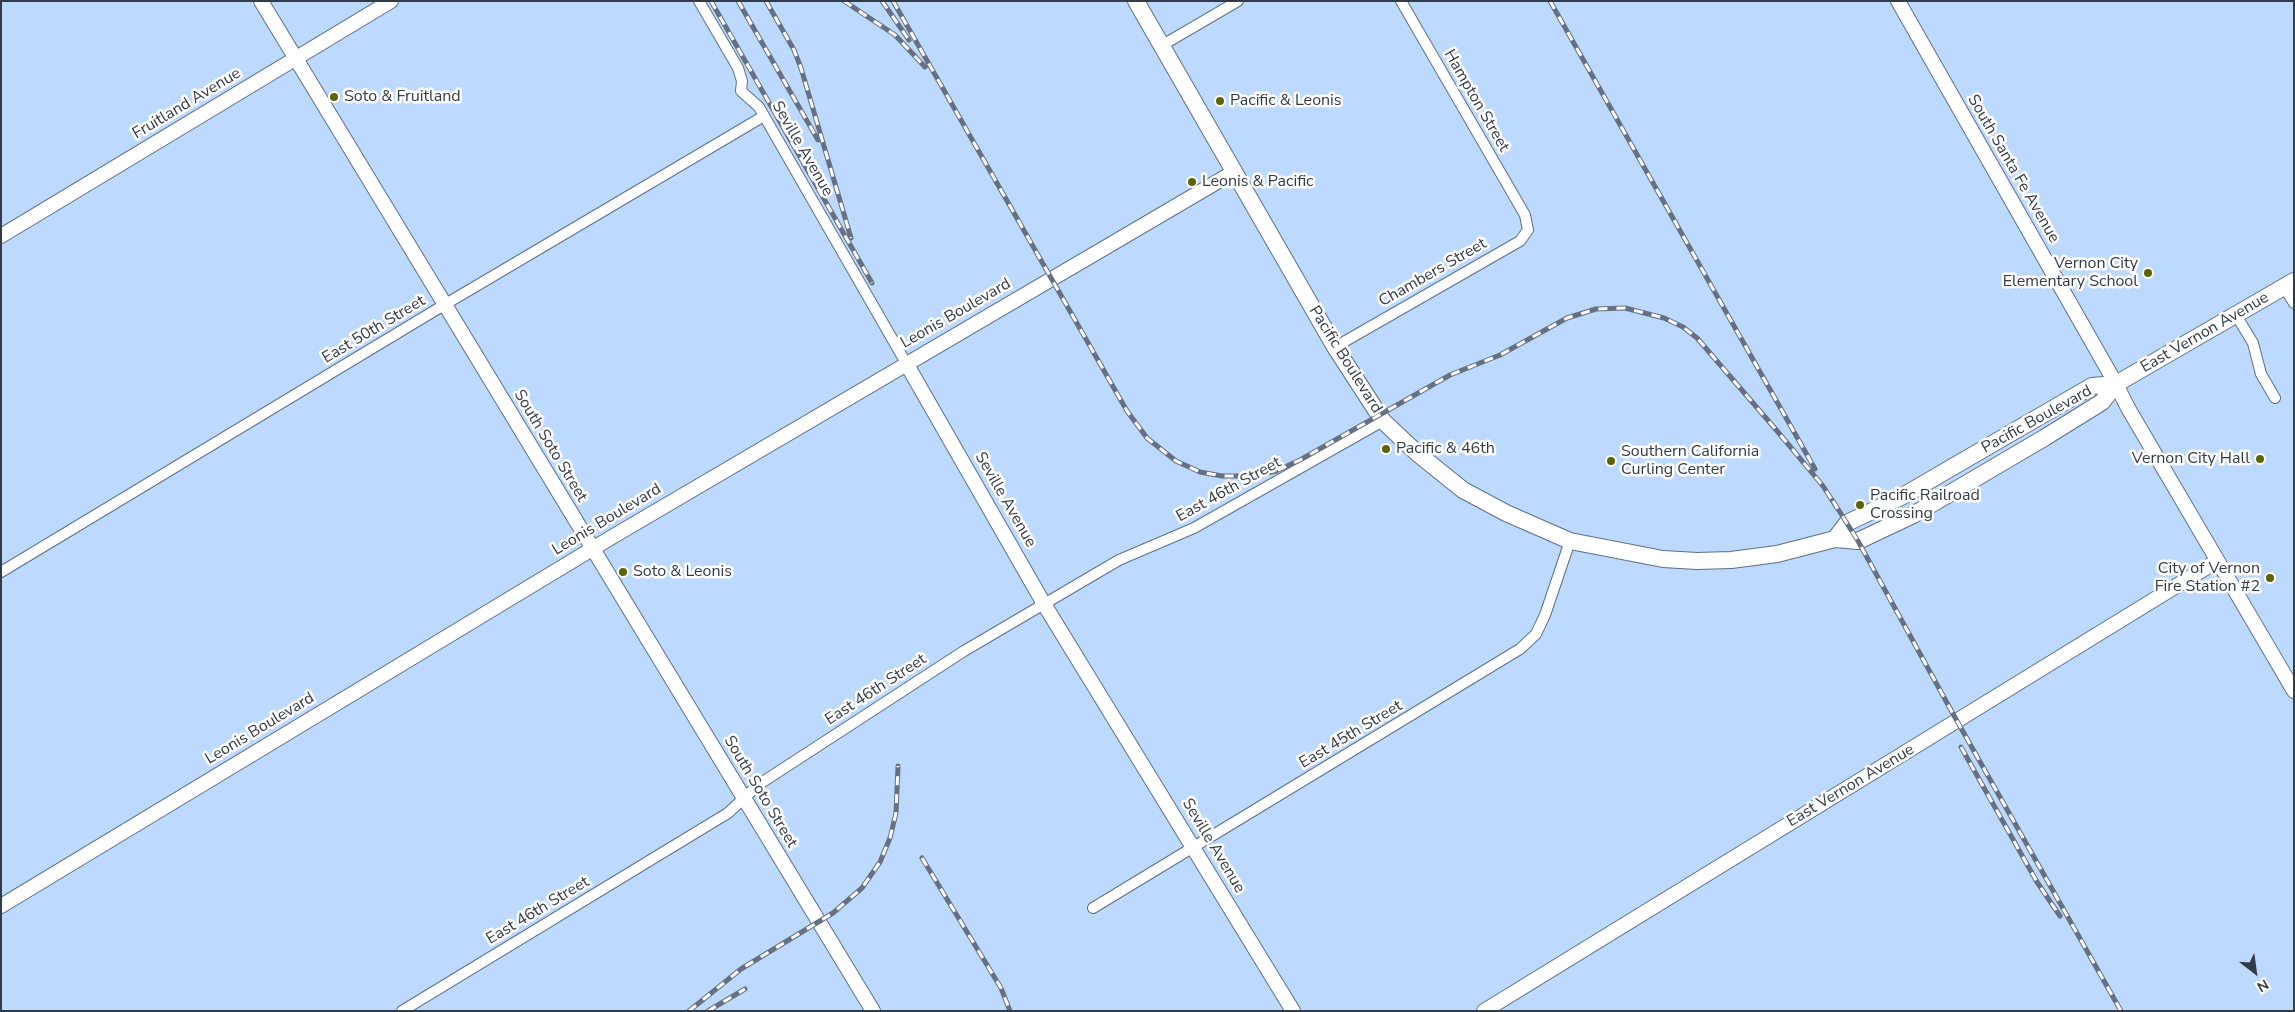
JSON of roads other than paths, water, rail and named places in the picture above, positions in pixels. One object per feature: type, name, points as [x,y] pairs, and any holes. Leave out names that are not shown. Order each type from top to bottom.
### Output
[{"type":"main road","name":"South Soto Street","points":[[261,1],[873,1011]]},
{"type":"main road","name":"Fruitland Avenue","points":[[1,236],[391,1]]},
{"type":"main road","name":"Pacific Boulevard","points":[[1136,1],[1335,347],[1383,420],[1417,454],[1463,490],[1506,513],[1570,541],[1663,559],[1698,561],[1731,560],[1777,554],[1835,539],[1858,541],[1913,515],[2102,402],[2116,384]]},
{"type":"main road","name":"South Santa Fe Avenue","points":[[1898,1],[2116,384],[2132,416],[2294,691]]},
{"type":"main road","name":"Leonis Boulevard","points":[[1,906],[592,549],[1234,172]]},
{"type":"main road","name":"East Vernon Avenue","points":[[2116,384],[2289,284]]},
{"type":"main road","name":"Seville Avenue","points":[[906,363],[1044,604],[1293,1011]]},
{"type":"main road","name":"East Vernon Avenue","points":[[1484,1011],[2217,561]]},
{"type":"street","name":"Seville Avenue","points":[[699,1],[738,68],[742,80],[741,91],[758,107],[764,116],[906,363]]},
{"type":"street","points":[[1161,46],[1238,1]]},
{"type":"street","name":"Hampton Street","points":[[1401,1],[1525,215]]},
{"type":"street","name":"East 50th Street","points":[[1,572],[444,305],[764,116]]},
{"type":"street","name":"Chambers Street","points":[[1335,347],[1520,240],[1528,230],[1525,215]]},
{"type":"street","points":[[2289,284],[2294,303]]},
{"type":"street","points":[[2236,315],[2253,343],[2261,374],[2275,398]]},
{"type":"street","name":"East 46th Street","points":[[402,1011],[728,813],[758,785],[772,775],[956,657],[1119,560],[1194,528],[1383,420]]},
{"type":"street","name":"East 45th Street","points":[[1093,908],[1520,649],[1536,634],[1570,541]]},
{"type":"railway","points":[[711,1],[872,283]]},
{"type":"railway","points":[[738,1],[818,140]]},
{"type":"railway","points":[[766,1],[794,50],[801,68],[851,238]]},
{"type":"railway","points":[[844,1],[895,35],[925,67]]},
{"type":"railway","points":[[882,1],[909,40]]},
{"type":"railway","points":[[893,1],[1127,411],[1147,438],[1176,461],[1200,472],[1222,476],[1254,476],[1276,471],[1300,460],[1450,375],[1500,355],[1567,318],[1596,309],[1625,308],[1664,318],[1683,327],[1697,338],[1823,486],[1837,508]]},
{"type":"railway","points":[[1550,1],[1815,469]]},
{"type":"railway","points":[[1833,501],[1858,541],[1957,721],[2121,1011]]},
{"type":"railway","points":[[1961,747],[2037,882],[2060,916]]},
{"type":"railway","points":[[689,1011],[741,969],[833,913],[862,888],[880,862],[890,838],[896,813],[898,766]]},
{"type":"railway","points":[[922,858],[1001,988],[1010,1011]]},
{"type":"railway","points":[[708,1011],[745,989]]},
{"type":"place","name":"Soto & Fruitland","points":[[334,97]]},
{"type":"place","name":"Pacific & Leonis","points":[[1220,101]]},
{"type":"place","name":"Leonis & Pacific","points":[[1192,182]]},
{"type":"place","name":"Vernon City Elementary School","points":[[2148,273]]},
{"type":"place","name":"Pacific & 46th","points":[[1386,449]]},
{"type":"place","name":"Vernon City Hall","points":[[2260,459]]},
{"type":"place","name":"Southern California Curling Center","points":[[1611,461]]},
{"type":"place","name":"Pacific Railroad Crossing","points":[[1860,505]]},
{"type":"place","name":"Soto & Leonis","points":[[623,572]]},
{"type":"place","name":"City of Vernon Fire Station #2","points":[[2270,578]]}]
